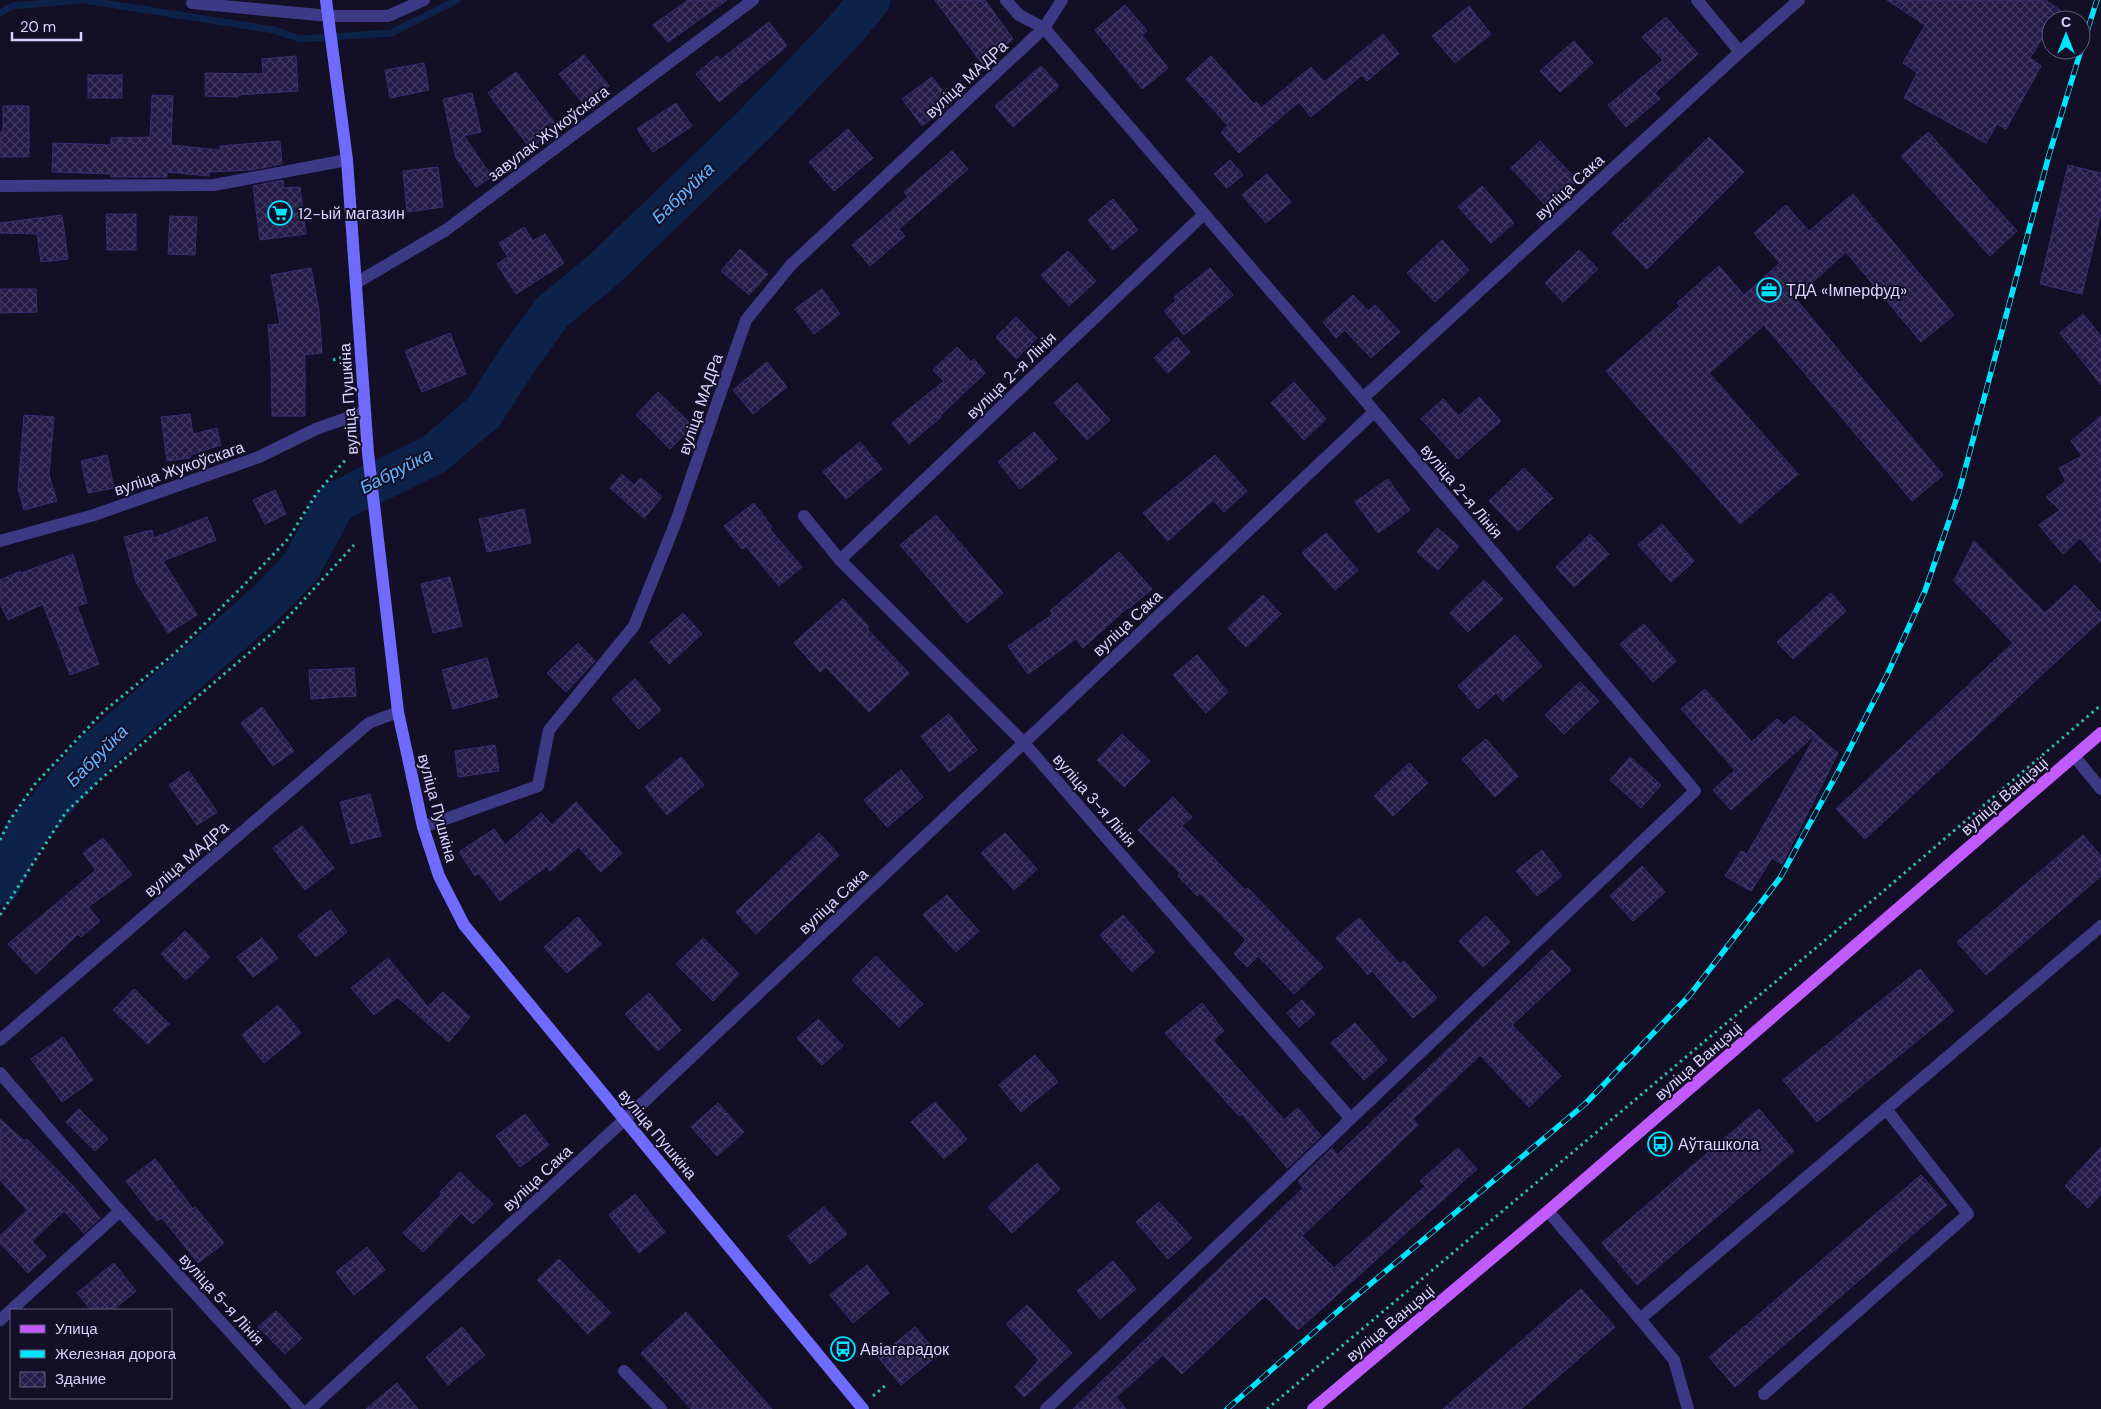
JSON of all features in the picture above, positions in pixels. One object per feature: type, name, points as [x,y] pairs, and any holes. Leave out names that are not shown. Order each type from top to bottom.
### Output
[{"type":"main road","name":"вуліца Пушкіна","points":[[326,0],[347,160],[364,412],[398,712],[423,827],[439,876],[464,925],[526,1003],[625,1119],[862,1409]]},
{"type":"main road","name":"вуліца Ванцэці","points":[[1313,1409],[1548,1212],[2101,733]]},
{"type":"street","points":[[192,3],[330,21],[388,16],[424,0]]},
{"type":"street","name":"завулак Жукоўскага","points":[[356,283],[446,230],[753,0]]},
{"type":"street","points":[[1006,0],[1019,15],[1044,28]]},
{"type":"street","name":"вуліца МАДРа","points":[[423,827],[538,786],[549,730],[634,626],[674,524],[746,320],[791,265],[1044,28],[1062,0]]},
{"type":"street","points":[[1697,0],[1740,52]]},
{"type":"street","name":"вуліца Сака","points":[[1362,398],[1799,0]]},
{"type":"street","name":"вуліца 2-я Лінія","points":[[1044,28],[1696,791],[1350,1118]]},
{"type":"street","points":[[0,186],[214,185],[347,160]]},
{"type":"street","name":"вуліца 2-я Лінія","points":[[840,560],[1204,214]]},
{"type":"street","name":"вуліца Жукоўскага","points":[[0,541],[94,515],[259,457],[316,430],[364,412]]},
{"type":"street","name":"вуліца Сака","points":[[310,1409],[625,1119],[1374,412]]},
{"type":"street","name":"вуліца 3-я Лінія","points":[[804,516],[840,560],[1024,743],[1350,1118]]},
{"type":"street","name":"вуліца МАДРа","points":[[0,1040],[369,722],[398,712]]},
{"type":"street","points":[[2074,756],[2101,789]]},
{"type":"street","points":[[1640,1319],[2101,926]]},
{"type":"street","name":"вуліца 5-я Лінія","points":[[0,1073],[120,1211],[300,1409]]},
{"type":"street","points":[[1764,1394],[1968,1214],[1886,1109]]},
{"type":"street","points":[[1046,1409],[1350,1118]]},
{"type":"street","points":[[12,1309],[120,1211]]},
{"type":"street","points":[[1548,1212],[1674,1360],[1688,1409]]},
{"type":"street","points":[[0,1320],[10,1311]]},
{"type":"street","points":[[624,1371],[661,1409]]},
{"type":"path","points":[[0,840],[10,820],[35,784],[103,712],[175,653],[245,584],[288,539],[317,493],[347,458]]},
{"type":"path","points":[[0,915],[66,812],[102,778],[277,629],[354,545]]},
{"type":"path","points":[[1267,1409],[1880,894],[2101,705]]},
{"type":"building","points":[[688,0],[727,0],[668,42],[653,25]]},
{"type":"building","points":[[935,0],[985,0],[1013,39],[983,65]]},
{"type":"building","points":[[1887,0],[2045,0],[2060,10],[2041,10],[2041,40],[2030,58],[2041,66],[2006,129],[1997,124],[1986,143],[1904,98],[1917,73],[1903,63],[1925,25]]},
{"type":"building","points":[[1125,5],[1147,31],[1142,35],[1168,68],[1142,89],[1095,30]]},
{"type":"building","points":[[1469,6],[1491,34],[1455,63],[1432,36]]},
{"type":"building","points":[[1666,17],[1698,54],[1655,93],[1660,99],[1626,127],[1608,105],[1663,60],[1642,37]]},
{"type":"building","points":[[769,22],[787,46],[719,102],[696,74],[717,56],[720,60]]},
{"type":"building","points":[[1383,34],[1399,54],[1367,81],[1362,75],[1311,117],[1299,102],[1239,153],[1221,132],[1228,126],[1186,79],[1211,56],[1254,104],[1256,102],[1261,108],[1311,67],[1324,82]]},
{"type":"building","points":[[1574,41],[1593,63],[1560,92],[1540,71]]},
{"type":"building","points":[[584,55],[609,86],[585,106],[559,74]]},
{"type":"building","points":[[296,56],[298,91],[238,95],[238,97],[205,96],[205,73],[263,74],[262,59]]},
{"type":"building","points":[[424,63],[429,90],[390,98],[385,70]]},
{"type":"building","points":[[1041,66],[1059,86],[1013,127],[995,106]]},
{"type":"building","points":[[516,72],[558,127],[530,148],[488,93]]},
{"type":"building","points":[[88,75],[122,75],[122,98],[88,98]]},
{"type":"building","points":[[932,77],[952,103],[922,126],[902,99]]},
{"type":"building","points":[[472,93],[481,132],[464,136],[492,177],[476,187],[456,158],[443,99]]},
{"type":"building","points":[[152,95],[173,96],[171,145],[220,150],[220,146],[280,141],[282,164],[251,170],[209,172],[209,176],[167,172],[167,177],[111,177],[111,174],[52,172],[53,143],[111,145],[111,138],[150,137]]},
{"type":"building","points":[[676,103],[692,126],[653,152],[637,129]]},
{"type":"building","points":[[3,106],[29,106],[29,157],[0,157],[0,132],[3,132]]},
{"type":"building","points":[[848,129],[873,158],[834,191],[809,162]]},
{"type":"building","points":[[1928,132],[2017,231],[1990,256],[1901,156]]},
{"type":"building","points":[[1709,137],[1744,172],[1647,269],[1612,233]]},
{"type":"building","points":[[1540,141],[1577,180],[1547,207],[1511,168]]},
{"type":"building","points":[[952,151],[968,169],[899,229],[905,236],[870,266],[852,245],[908,197],[904,192]]},
{"type":"building","points":[[1230,160],[1243,175],[1227,188],[1214,174]]},
{"type":"building","points":[[2068,165],[2101,173],[2101,213],[2082,294],[2040,284]]},
{"type":"building","points":[[438,167],[443,207],[407,212],[403,171]]},
{"type":"building","points":[[1267,174],[1291,202],[1266,223],[1242,195]]},
{"type":"building","name":"12-ый магазин","points":[[283,180],[284,188],[300,187],[306,234],[260,240],[253,186]]},
{"type":"building","points":[[1482,186],[1514,223],[1491,243],[1458,207]]},
{"type":"building","points":[[1853,194],[1954,315],[1921,342],[1846,252],[1795,298],[1943,475],[1912,501],[1764,325],[1709,373],[1798,474],[1740,524],[1606,371],[1680,306],[1677,303],[1719,266],[1744,295],[1780,263],[1754,233],[1786,205],[1809,231]]},
{"type":"building","points":[[1113,199],[1138,230],[1113,250],[1088,220]]},
{"type":"building","points":[[106,214],[136,214],[136,250],[107,250]]},
{"type":"building","points":[[62,215],[68,259],[41,262],[37,234],[0,233],[0,223]]},
{"type":"building","points":[[170,216],[197,217],[195,255],[168,254]]},
{"type":"building","points":[[524,227],[533,241],[545,234],[564,263],[516,294],[497,264],[508,257],[499,243]]},
{"type":"building","points":[[1442,240],[1469,270],[1435,302],[1407,273]]},
{"type":"building","points":[[740,249],[768,274],[749,295],[721,271]]},
{"type":"building","points":[[1579,250],[1598,269],[1563,302],[1545,283]]},
{"type":"building","points":[[1068,251],[1096,281],[1069,306],[1041,275]]},
{"type":"building","points":[[311,268],[319,310],[322,353],[305,355],[305,416],[272,416],[268,325],[280,324],[271,275]]},
{"type":"building","points":[[1210,268],[1233,295],[1184,335],[1164,311],[1176,301],[1174,297]]},
{"type":"building","points":[[0,289],[36,289],[37,312],[0,313]]},
{"type":"building","points":[[822,289],[840,314],[814,334],[795,309]]},
{"type":"building","points":[[1353,295],[1368,311],[1375,305],[1400,332],[1371,358],[1345,330],[1336,338],[1323,322]]},
{"type":"building","points":[[2083,314],[2101,336],[2101,385],[2060,333]]},
{"type":"building","points":[[1016,317],[1037,338],[1016,359],[996,337]]},
{"type":"building","points":[[450,333],[466,374],[422,392],[405,351]]},
{"type":"building","points":[[1177,337],[1190,352],[1168,373],[1154,358]]},
{"type":"building","points":[[957,347],[971,362],[974,359],[985,373],[941,417],[909,444],[892,423],[944,381],[933,370]]},
{"type":"building","points":[[767,362],[787,387],[753,414],[733,390]]},
{"type":"building","points":[[1294,382],[1326,419],[1304,440],[1271,403]]},
{"type":"building","points":[[1077,383],[1110,420],[1087,440],[1054,403]]},
{"type":"building","points":[[658,392],[693,426],[670,449],[636,415]]},
{"type":"building","points":[[1479,397],[1501,421],[1458,459],[1421,419],[1443,399],[1459,416]]},
{"type":"building","points":[[190,414],[193,434],[217,428],[221,445],[190,455],[190,458],[167,461],[161,417]]},
{"type":"building","points":[[24,415],[54,417],[49,475],[57,501],[24,510],[18,489]]},
{"type":"building","points":[[2101,416],[2101,563],[2080,538],[2063,554],[2039,525],[2060,510],[2046,497],[2066,481],[2059,468],[2082,456],[2071,441]]},
{"type":"building","points":[[1034,432],[1057,459],[1020,489],[998,462]]},
{"type":"building","points":[[860,442],[882,469],[846,499],[823,472]]},
{"type":"building","points":[[107,455],[114,488],[88,493],[81,461]]},
{"type":"building","points":[[1215,455],[1247,491],[1224,512],[1213,500],[1168,541],[1143,513]]},
{"type":"building","points":[[1524,468],[1553,498],[1518,531],[1489,501]]},
{"type":"building","points":[[622,474],[634,485],[641,478],[662,497],[644,518],[610,488]]},
{"type":"building","points":[[1388,479],[1410,510],[1378,533],[1355,502]]},
{"type":"building","points":[[275,490],[286,514],[265,524],[253,500]]},
{"type":"building","points":[[754,503],[772,527],[770,529],[802,567],[779,586],[746,546],[742,549],[724,526]]},
{"type":"building","points":[[524,509],[531,543],[487,552],[479,519]]},
{"type":"building","points":[[936,515],[1003,593],[967,623],[900,545]]},
{"type":"building","points":[[207,517],[216,540],[163,561],[197,615],[168,633],[136,582],[124,537],[152,530],[154,538]]},
{"type":"building","points":[[1662,524],[1694,561],[1671,582],[1638,545]]},
{"type":"building","points":[[1437,528],[1459,546],[1438,570],[1417,552]]},
{"type":"building","points":[[1326,533],[1358,570],[1335,590],[1302,553]]},
{"type":"building","points":[[1590,534],[1609,554],[1574,587],[1556,567]]},
{"type":"building","points":[[1974,541],[2045,613],[2075,585],[2101,613],[2101,620],[1865,839],[1836,809],[2013,643],[1954,581]]},
{"type":"building","points":[[1119,552],[1152,589],[1127,608],[1083,648],[1076,639],[1028,674],[1008,646],[1053,614],[1050,611]]},
{"type":"building","points":[[73,554],[87,603],[77,606],[99,664],[70,675],[43,604],[8,620],[0,603],[0,580],[20,571],[21,573]]},
{"type":"building","points":[[450,577],[462,626],[433,633],[421,584]]},
{"type":"building","points":[[1484,580],[1503,599],[1468,632],[1450,613]]},
{"type":"building","points":[[1831,593],[1846,611],[1793,659],[1777,642]]},
{"type":"building","points":[[1263,595],[1281,614],[1246,647],[1228,628]]},
{"type":"building","points":[[843,599],[869,627],[867,629],[909,673],[869,712],[826,667],[820,672],[794,643]]},
{"type":"building","points":[[683,613],[702,634],[669,664],[650,642]]},
{"type":"building","points":[[1644,624],[1676,661],[1653,682],[1620,644]]},
{"type":"building","points":[[1515,635],[1542,666],[1503,701],[1496,693],[1478,709],[1458,686]]},
{"type":"building","points":[[578,643],[595,661],[566,692],[547,673]]},
{"type":"building","points":[[1197,655],[1228,692],[1206,713],[1173,675]]},
{"type":"building","points":[[487,658],[498,697],[453,709],[442,670]]},
{"type":"building","points":[[354,668],[356,696],[311,699],[309,670]]},
{"type":"building","points":[[635,679],[661,710],[639,729],[612,699]]},
{"type":"building","points":[[1580,682],[1599,701],[1564,734],[1545,715]]},
{"type":"building","points":[[1705,689],[1752,742],[1777,719],[1784,725],[1794,716],[1816,734],[1731,810],[1713,790],[1735,770],[1681,709]]},
{"type":"building","points":[[262,707],[294,751],[273,766],[241,723]]},
{"type":"building","points":[[949,714],[977,750],[949,772],[921,736]]},
{"type":"building","points":[[1122,734],[1150,761],[1124,787],[1097,760]]},
{"type":"building","points":[[1816,735],[1838,753],[1782,864],[1772,858],[1751,891],[1725,876],[1741,851],[1747,854]]},
{"type":"building","points":[[1486,739],[1518,776],[1495,797],[1462,759]]},
{"type":"building","points":[[495,745],[499,771],[458,777],[455,751]]},
{"type":"building","points":[[681,757],[704,785],[667,815],[645,787]]},
{"type":"building","points":[[1630,757],[1661,785],[1641,808],[1610,780]]},
{"type":"building","points":[[1409,763],[1428,783],[1393,816],[1374,796]]},
{"type":"building","points":[[901,770],[923,797],[887,827],[864,800]]},
{"type":"building","points":[[189,771],[217,812],[197,825],[169,785]]},
{"type":"building","points":[[370,794],[381,836],[351,844],[340,802]]},
{"type":"building","points":[[1173,797],[1192,817],[1182,826],[1245,890],[1248,888],[1323,967],[1294,994],[1258,956],[1247,967],[1234,954],[1246,940],[1200,893],[1197,896],[1178,876],[1180,873],[1138,830]]},
{"type":"building","points":[[576,802],[622,853],[601,872],[578,847],[550,871],[547,866],[500,901],[479,873],[475,876],[459,852],[494,829],[505,845],[541,813],[552,825]]},
{"type":"building","points":[[302,826],[334,868],[305,890],[273,848]]},
{"type":"building","points":[[819,833],[839,855],[756,934],[736,912]]},
{"type":"building","points":[[1005,833],[1037,869],[1014,890],[981,853]]},
{"type":"building","points":[[2083,835],[2101,856],[2101,876],[1986,975],[1957,942]]},
{"type":"building","points":[[103,838],[132,875],[88,907],[100,921],[81,937],[78,934],[36,974],[8,944],[96,870],[83,853]]},
{"type":"building","points":[[1542,850],[1562,876],[1537,896],[1516,871]]},
{"type":"building","points":[[1642,866],[1665,892],[1633,921],[1610,896]]},
{"type":"building","points":[[947,895],[979,931],[956,952],[923,915]]},
{"type":"building","points":[[330,910],[347,932],[316,957],[298,936]]},
{"type":"building","points":[[1123,915],[1155,952],[1132,972],[1100,935]]},
{"type":"building","points":[[1486,916],[1510,942],[1483,967],[1459,941]]},
{"type":"building","points":[[578,917],[601,944],[567,973],[544,947]]},
{"type":"building","points":[[1359,918],[1400,964],[1404,961],[1437,998],[1413,1018],[1372,971],[1368,975],[1336,938]]},
{"type":"building","points":[[185,931],[210,957],[186,980],[161,954]]},
{"type":"building","points":[[262,938],[278,958],[253,977],[237,957]]},
{"type":"building","points":[[703,938],[739,974],[713,1001],[676,964]]},
{"type":"building","points":[[1552,950],[1571,970],[1512,1025],[1561,1076],[1529,1107],[1480,1055],[1413,1119],[1418,1125],[1302,1236],[1334,1268],[1425,1186],[1420,1181],[1458,1148],[1477,1169],[1298,1330],[1265,1296],[1182,1374],[1163,1355],[1116,1397],[1126,1409],[1073,1409],[1303,1188],[1298,1181],[1332,1148],[1337,1155]]},
{"type":"building","points":[[876,956],[923,1004],[899,1027],[852,980]]},
{"type":"building","points":[[388,958],[428,1007],[443,992],[470,1017],[449,1042],[397,997],[374,1015],[351,988]]},
{"type":"building","points":[[1920,969],[1954,1011],[1817,1122],[1783,1080]]},
{"type":"building","points":[[134,989],[169,1024],[148,1044],[113,1010]]},
{"type":"building","points":[[649,993],[681,1030],[658,1051],[625,1014]]},
{"type":"building","points":[[1302,1000],[1315,1014],[1299,1027],[1287,1013]]},
{"type":"building","points":[[1202,1003],[1224,1031],[1213,1040],[1284,1120],[1298,1108],[1321,1136],[1287,1168],[1242,1114],[1239,1116],[1165,1033]]},
{"type":"building","points":[[278,1005],[301,1033],[264,1063],[242,1035]]},
{"type":"building","points":[[818,1019],[843,1046],[822,1065],[797,1038]]},
{"type":"building","points":[[1355,1023],[1387,1060],[1364,1080],[1331,1043]]},
{"type":"building","points":[[63,1037],[93,1080],[62,1102],[31,1059]]},
{"type":"building","points":[[1035,1055],[1058,1082],[1021,1112],[999,1085]]},
{"type":"building","points":[[935,1102],[967,1139],[944,1159],[911,1122]]},
{"type":"building","points":[[718,1103],[744,1132],[717,1156],[691,1127]]},
{"type":"building","points":[[79,1109],[108,1139],[95,1151],[66,1122]]},
{"type":"building","points":[[1759,1109],[1794,1151],[1637,1285],[1602,1243]]},
{"type":"building","points":[[525,1114],[549,1145],[520,1167],[496,1136]]},
{"type":"building","points":[[0,1119],[24,1141],[27,1139],[75,1188],[100,1218],[84,1233],[64,1211],[32,1241],[46,1256],[28,1273],[0,1243],[0,1236],[27,1210],[0,1180]]},
{"type":"building","points":[[2101,1147],[2101,1194],[2088,1208],[2065,1186]]},
{"type":"building","points":[[155,1159],[193,1209],[195,1207],[224,1243],[198,1263],[162,1218],[157,1221],[126,1181]]},
{"type":"building","points":[[1037,1163],[1060,1189],[1012,1233],[988,1207]]},
{"type":"building","points":[[460,1172],[493,1204],[473,1224],[461,1213],[423,1252],[403,1233],[442,1194],[440,1192]]},
{"type":"building","points":[[1921,1175],[1947,1205],[1735,1387],[1709,1357]]},
{"type":"building","points":[[635,1194],[665,1232],[639,1253],[609,1215]]},
{"type":"building","points":[[1159,1202],[1192,1238],[1168,1259],[1136,1222]]},
{"type":"building","points":[[824,1207],[847,1234],[810,1264],[788,1236]]},
{"type":"building","points":[[367,1247],[385,1270],[354,1295],[336,1272]]},
{"type":"building","points":[[559,1259],[611,1313],[588,1334],[537,1280]]},
{"type":"building","points":[[1113,1261],[1136,1289],[1100,1319],[1077,1291]]},
{"type":"building","points":[[114,1263],[136,1291],[114,1309],[90,1309],[77,1293]]},
{"type":"building","points":[[867,1265],[889,1293],[853,1323],[830,1295]]},
{"type":"building","points":[[1581,1289],[1615,1327],[1521,1409],[1443,1409]]},
{"type":"building","points":[[1027,1305],[1072,1353],[1024,1397],[1015,1387],[1039,1360],[1006,1324]]},
{"type":"building","points":[[276,1311],[302,1338],[285,1354],[258,1327]]},
{"type":"building","points":[[686,1312],[772,1409],[691,1409],[641,1353]]},
{"type":"building","points":[[462,1327],[485,1355],[448,1385],[426,1357]]},
{"type":"building","points":[[915,1327],[938,1355],[901,1385],[878,1357]]},
{"type":"building","points":[[397,1383],[418,1409],[366,1409]]},
{"type":"waterway","points":[[0,13],[12,6],[80,0]]},
{"type":"waterway","points":[[84,0],[274,30],[300,39],[391,33],[457,0]]},
{"type":"waterway","name":"Бабруйка","points":[[0,885],[23,836],[95,753],[264,605],[300,568],[336,502],[433,455],[484,412],[518,359],[552,312],[602,271],[754,125],[844,31],[870,0]]},
{"type":"railway","points":[[2091,19],[2097,0]]},
{"type":"railway","points":[[1227,1409],[1337,1312],[1585,1104],[1690,995],[1780,878],[1839,770],[1887,675],[1925,591],[1959,492],[2049,155],[2078,60]]},
{"type":"place","name":"12-ый магазин","points":[[280,213]]},
{"type":"place","name":"ТДА «Імперфуд»","points":[[1769,290]]},
{"type":"place","name":"Аўташкола","points":[[1660,1144]]},
{"type":"place","name":"Авіагарадок","points":[[843,1349]]}]
